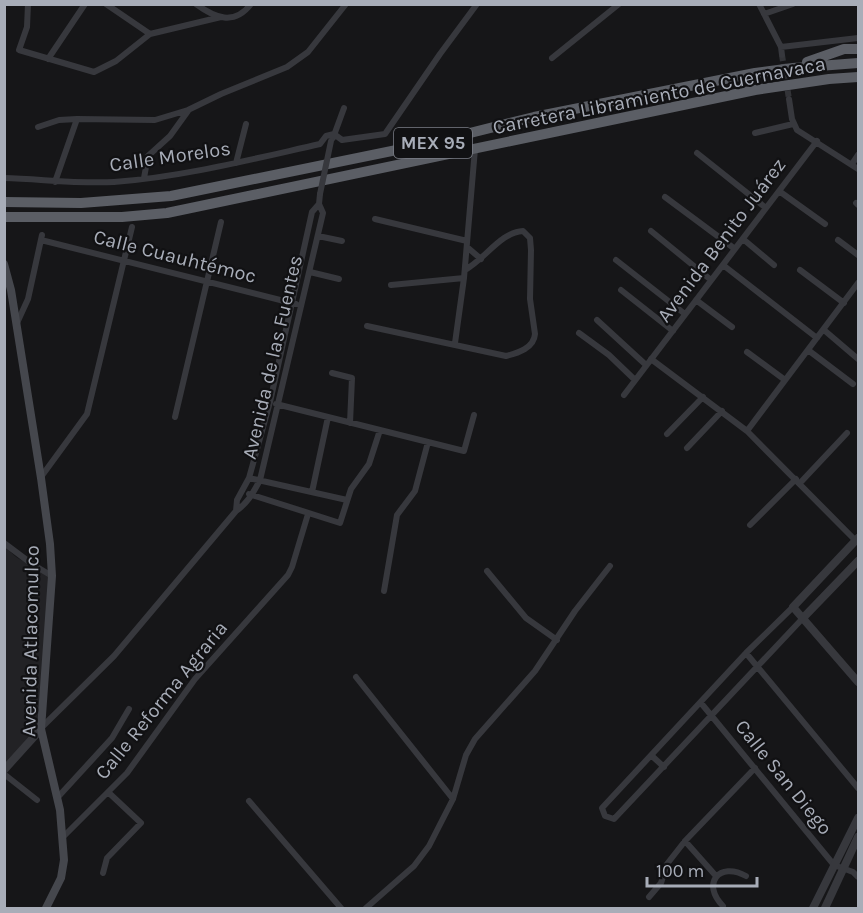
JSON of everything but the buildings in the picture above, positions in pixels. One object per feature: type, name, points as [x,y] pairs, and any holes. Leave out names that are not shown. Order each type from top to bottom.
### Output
[{"type":"highway","points":[[793,68],[844,49],[858,49]]},
{"type":"highway","name":"Carretera Libramiento de Cuernavaca","points":[[4,202],[81,203],[171,196],[426,144],[545,115],[755,73],[858,63]]},
{"type":"highway","name":"Carretera Libramiento de Cuernavaca","points":[[4,217],[122,217],[167,213],[755,90],[858,77]]},
{"type":"main road","name":"Avenida Atlacomulco","points":[[4,264],[16,323],[50,544],[52,576],[40,729],[58,797],[64,860],[61,878],[46,909]]},
{"type":"street","points":[[28,4],[27,27],[19,50],[94,72],[116,61],[150,34],[221,17],[233,18],[244,14],[251,4]]},
{"type":"street","points":[[48,58],[84,4]]},
{"type":"street","points":[[106,4],[150,34]]},
{"type":"street","points":[[196,4],[221,17]]},
{"type":"street","points":[[38,128],[59,120],[155,120],[188,110],[287,67],[308,52],[346,4]]},
{"type":"street","points":[[332,138],[338,136],[342,141],[386,134],[477,4]]},
{"type":"street","points":[[552,58],[619,4]]},
{"type":"street","points":[[759,4],[781,47],[782,55]]},
{"type":"street","points":[[764,14],[793,4]]},
{"type":"street","points":[[781,47],[858,38]]},
{"type":"street","points":[[789,99],[793,124],[797,130],[858,169]]},
{"type":"street","name":"Avenida de las Fuentes","points":[[40,729],[114,656],[236,511],[245,505],[260,480],[323,213],[319,204],[320,194],[332,138],[344,108]]},
{"type":"street","points":[[144,178],[147,160],[170,136],[188,110]]},
{"type":"street","points":[[55,182],[77,119]]},
{"type":"street","points":[[236,163],[246,124]]},
{"type":"street","points":[[755,133],[793,124]]},
{"type":"street","name":"Calle Morelos","points":[[4,178],[55,182],[115,182],[236,163],[320,144],[326,136],[332,138]]},
{"type":"street","name":"Avenida Benito Juárez","points":[[624,395],[817,141]]},
{"type":"street","points":[[455,344],[465,278],[475,149]]},
{"type":"street","points":[[697,153],[766,208]]},
{"type":"street","points":[[852,164],[858,155]]},
{"type":"street","points":[[779,191],[825,224]]},
{"type":"street","points":[[665,197],[735,249]]},
{"type":"street","name":"Avenida de las Fuentes","points":[[236,511],[237,500],[249,478],[270,402],[312,212],[319,204]]},
{"type":"street","points":[[375,219],[467,244],[481,259]]},
{"type":"street","points":[[175,417],[221,222]]},
{"type":"street","points":[[41,478],[87,414],[132,227]]},
{"type":"street","points":[[367,326],[506,356],[518,352],[535,340],[530,299],[530,238],[522,231],[510,233],[465,270]]},
{"type":"street","points":[[651,231],[711,280]]},
{"type":"street","points":[[318,236],[342,241]]},
{"type":"street","name":"Calle Cuauhtémoc","points":[[16,323],[27,299],[41,238],[302,305]]},
{"type":"street","points":[[743,239],[774,265]]},
{"type":"street","points":[[838,240],[858,255]]},
{"type":"street","points":[[616,260],[685,314]]},
{"type":"street","points":[[723,265],[817,338]]},
{"type":"street","points":[[800,270],[844,303]]},
{"type":"street","points":[[310,272],[339,279]]},
{"type":"street","points":[[391,285],[465,278]]},
{"type":"street","points":[[747,431],[817,338],[826,331],[858,283]]},
{"type":"street","points":[[621,290],[673,331]]},
{"type":"street","points":[[696,300],[732,327]]},
{"type":"street","points":[[597,320],[646,365]]},
{"type":"street","points":[[826,331],[858,358]]},
{"type":"street","points":[[579,333],[609,355],[635,380]]},
{"type":"street","points":[[808,350],[853,384]]},
{"type":"street","points":[[747,352],[785,380]]},
{"type":"street","points":[[651,359],[747,431],[858,541],[746,653],[602,808],[605,816],[614,819],[858,561]]},
{"type":"street","points":[[332,374],[352,378],[350,423]]},
{"type":"street","points":[[667,434],[703,397]]},
{"type":"street","points":[[270,402],[464,451],[474,415]]},
{"type":"street","points":[[687,448],[722,411]]},
{"type":"street","points":[[312,492],[328,417]]},
{"type":"street","points":[[244,490],[252,496],[340,523],[347,500],[358,477],[369,464],[380,430]]},
{"type":"street","points":[[750,525],[847,433]]},
{"type":"street","points":[[384,591],[397,515],[415,491],[428,442]]},
{"type":"street","points":[[249,478],[347,500]]},
{"type":"street","name":"Calle Reforma Agraria","points":[[63,837],[127,773],[195,679],[288,574],[308,514]]},
{"type":"street","points":[[4,543],[52,576]]},
{"type":"street","points":[[366,909],[414,866],[429,846],[453,799],[466,755],[475,739],[535,671],[575,611],[610,566]]},
{"type":"street","points":[[487,571],[526,618],[557,640]]},
{"type":"street","points":[[793,607],[858,682]]},
{"type":"street","points":[[746,653],[858,788]]},
{"type":"street","points":[[356,677],[453,799]]},
{"type":"street","name":"Calle San Diego","points":[[701,703],[834,865]]},
{"type":"street","points":[[58,797],[112,738],[129,709]]},
{"type":"street","points":[[37,800],[4,772],[40,729]]},
{"type":"street","points":[[652,756],[664,767]]},
{"type":"street","points":[[649,897],[661,883],[668,864],[685,841],[755,768]]},
{"type":"street","points":[[103,873],[107,858],[141,823],[108,792]]},
{"type":"street","points":[[249,801],[340,909]]},
{"type":"street","points":[[813,909],[858,818]]},
{"type":"street","points":[[825,909],[858,837]]},
{"type":"street","points":[[685,841],[717,876]]},
{"type":"street","points":[[834,865],[853,872],[858,877]]},
{"type":"street","points":[[723,906],[714,897],[713,885],[717,876],[725,870],[736,870],[746,876]]},
{"type":"shaded area","points":[[4,546],[16,557],[51,577],[41,722],[5,765]]},
{"type":"tunnel","points":[[782,55],[789,99]]}]
